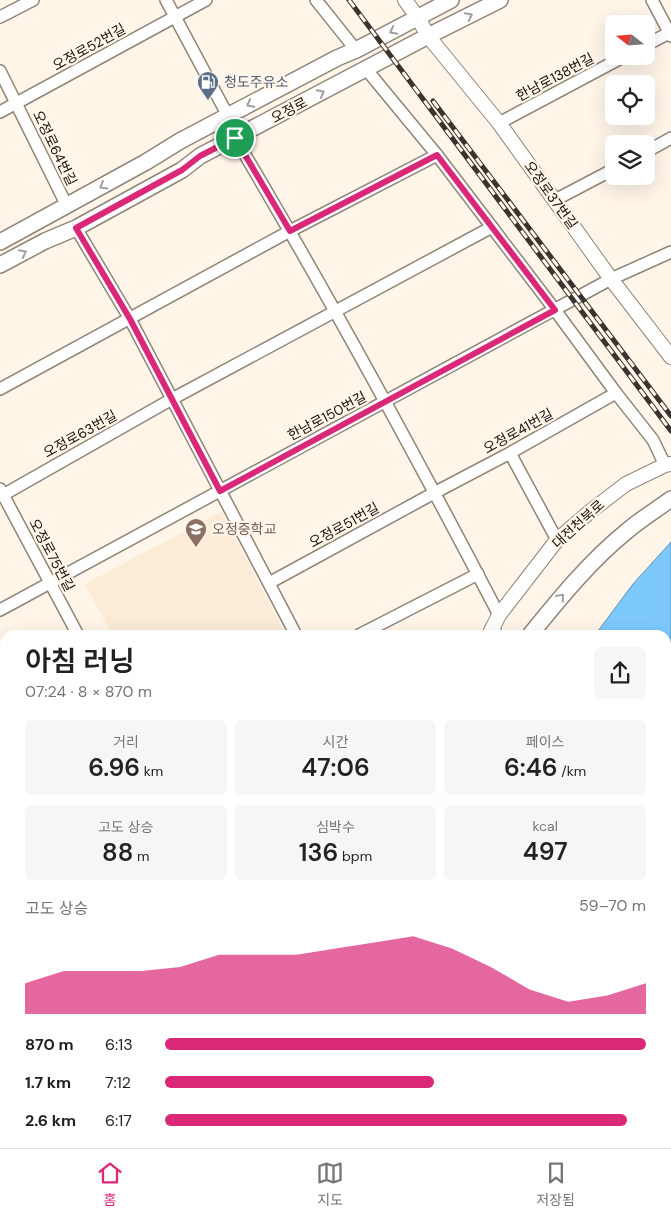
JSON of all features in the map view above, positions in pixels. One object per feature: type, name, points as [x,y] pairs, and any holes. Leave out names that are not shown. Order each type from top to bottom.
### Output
[{"type":"main road","name":"오정로","points":[[0,242],[146,162],[180,141],[451,0]]},
{"type":"main road","name":"오정로","points":[[0,265],[45,241],[76,228],[182,170],[200,156],[500,0]]},
{"type":"main road","points":[[534,630],[585,569],[628,530],[671,499]]},
{"type":"street","points":[[0,17],[33,0]]},
{"type":"street","points":[[166,0],[228,116]]},
{"type":"street","name":"오정로52번길","points":[[17,103],[206,0]]},
{"type":"street","points":[[316,0],[356,50]]},
{"type":"street","name":"오정로37번길","points":[[405,0],[428,36],[499,123],[612,280],[671,357]]},
{"type":"street","points":[[652,0],[670,33],[655,40]]},
{"type":"street","name":"한남로138번길","points":[[499,123],[608,65]]},
{"type":"street","points":[[366,69],[437,155],[653,440],[668,464]]},
{"type":"street","name":"오정로64번길","points":[[0,71],[67,206]]},
{"type":"street","name":"오정로64번길","points":[[0,112],[17,103]]},
{"type":"street","points":[[235,138],[335,311],[478,574],[498,615]]},
{"type":"street","points":[[655,147],[671,138]]},
{"type":"street","points":[[0,390],[290,231],[437,155]]},
{"type":"street","points":[[555,200],[605,174]]},
{"type":"street","points":[[172,400],[492,227]]},
{"type":"street","points":[[76,228],[130,319],[293,630]]},
{"type":"street","name":"한남로150번길","points":[[0,610],[555,310],[671,252]]},
{"type":"street","name":"오정로41번길","points":[[434,492],[510,453],[616,393]]},
{"type":"street","name":"오정로63번길","points":[[1,492],[172,400]]},
{"type":"street","points":[[510,453],[557,540]]},
{"type":"street","name":"대전천북로","points":[[492,630],[498,615],[557,540],[626,484],[668,464]]},
{"type":"street","name":"오정로75번길","points":[[1,492],[75,630]]},
{"type":"street","name":"오정로51번길","points":[[269,583],[434,492]]},
{"type":"street","points":[[369,630],[478,574]]},
{"type":"shaded area","name":"오정중학교","points":[[221,512],[283,630],[109,630],[85,584]]},
{"type":"water","points":[[671,542],[671,630],[599,630],[633,584]]},
{"type":"railway","points":[[349,0],[671,431]]},
{"type":"railway","points":[[433,101],[671,416]]},
{"type":"place","name":"청도주유소","points":[[208,101]]},
{"type":"place","name":"오정중학교","points":[[196,548]]},
{"type":"route","points":[[235,138],[290,231],[437,155],[555,310],[220,491],[130,319],[76,228],[182,170],[200,156],[235,138]]}]
